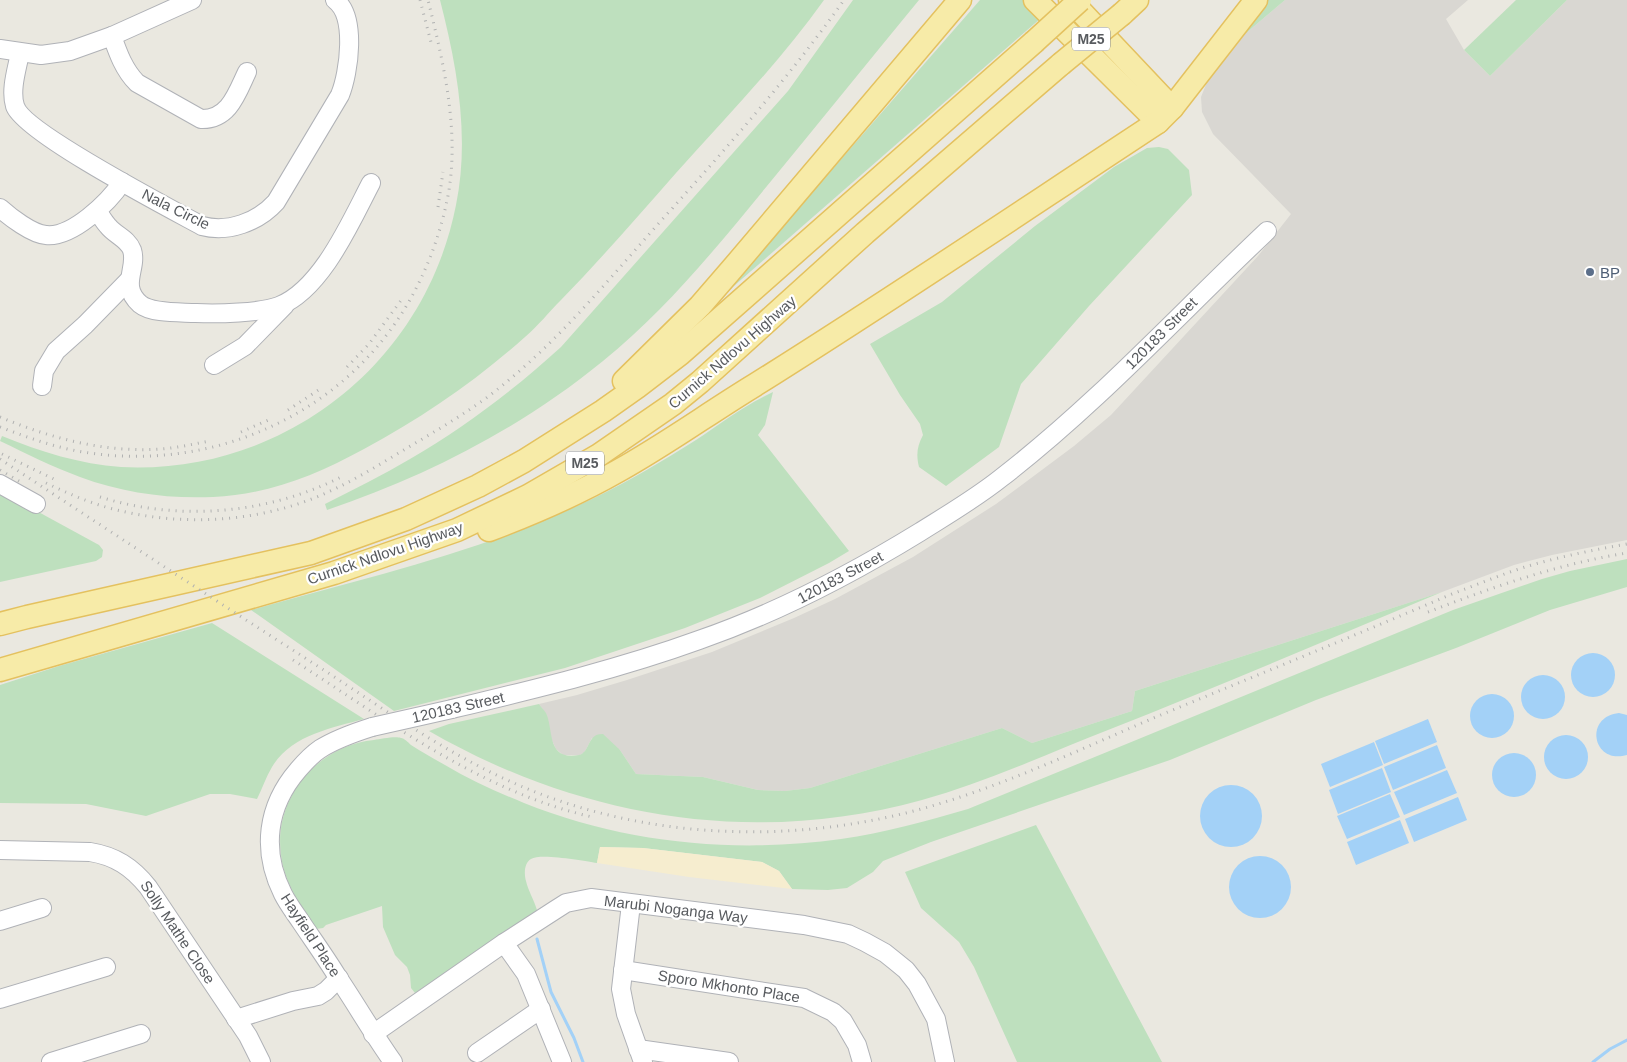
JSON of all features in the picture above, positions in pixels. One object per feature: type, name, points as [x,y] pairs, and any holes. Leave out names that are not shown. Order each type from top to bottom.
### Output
[{"type":"main road","points":[[515,466],[619,386],[700,306],[960,0]]},
{"type":"main road","points":[[1035,0],[1165,115]]},
{"type":"main road","points":[[1070,0],[1165,115]]},
{"type":"main road","name":"Curnick Ndlovu Highway","points":[[0,624],[311,553],[406,519],[478,486],[515,466],[603,411],[680,354],[1080,0]]},
{"type":"main road","points":[[334,573],[476,535],[537,512],[619,471],[836,334],[1165,115],[1256,0]]},
{"type":"main road","name":"Curnick Ndlovu Highway","points":[[0,670],[334,573],[457,530],[528,496],[599,455],[700,382],[865,233],[1130,7]]},
{"type":"street","points":[[0,49],[41,55],[70,51],[112,36],[191,0]]},
{"type":"street","name":"Nala Circle","points":[[20,52],[13,91],[15,107],[26,121],[122,182],[202,226],[224,229],[236,226],[267,212],[276,202],[340,95],[345,82],[347,68],[349,29],[345,11],[336,0]]},
{"type":"street","points":[[112,36],[125,68],[137,83],[201,119],[209,119],[223,113],[236,95],[248,72]]},
{"type":"street","points":[[0,208],[10,217],[40,234],[47,235],[66,231],[97,210],[114,194],[122,182]]},
{"type":"street","points":[[214,365],[245,346],[289,301],[308,286],[340,242],[371,183]]},
{"type":"street","points":[[42,386],[44,371],[56,351],[129,280],[133,264],[131,248],[126,241],[108,226],[97,210]]},
{"type":"street","name":"120183 Street","points":[[318,750],[346,736],[372,727],[568,680],[651,657],[701,640],[770,612],[833,582],[893,548],[999,480],[1050,438],[1130,364],[1207,287],[1267,231]]},
{"type":"street","points":[[129,280],[138,302],[144,306],[162,311],[208,314],[260,310],[271,309],[289,301]]},
{"type":"street","points":[[0,484],[36,504]]},
{"type":"street","name":"Hayfield Place","points":[[318,750],[304,762],[287,783],[272,815],[271,856],[275,874],[282,893],[393,1062]]},
{"type":"street","name":"Solly Mathe Close","points":[[0,850],[90,852],[104,854],[128,866],[148,887],[256,1049],[261,1062]]},
{"type":"street","name":"Marubi Noganga Way","points":[[373,1034],[504,942],[566,904],[591,898],[804,926],[848,934],[885,953],[906,970],[917,984],[936,1020],[945,1062]]},
{"type":"street","points":[[631,904],[621,989],[623,1004],[641,1056],[729,1062]]},
{"type":"street","points":[[0,921],[42,908]]},
{"type":"street","points":[[504,942],[526,974],[562,1062]]},
{"type":"street","points":[[0,999],[106,967]]},
{"type":"street","name":"Sporo Mkhonto Place","points":[[623,970],[804,998],[833,1012],[842,1021],[857,1045],[862,1062]]},
{"type":"street","points":[[236,1019],[293,1001],[318,996],[339,978]]},
{"type":"street","points":[[478,1053],[541,1009]]},
{"type":"street","points":[[51,1062],[141,1034]]},
{"type":"shaded area","points":[[1285,0],[1468,0],[1446,19],[1464,50],[1490,76],[1567,0],[1627,0],[1627,540],[1552,555],[1514,565],[1442,592],[1135,691],[1132,711],[1032,743],[1002,728],[810,788],[785,791],[758,790],[703,777],[636,774],[620,750],[592,738],[584,753],[580,755],[563,755],[556,749],[550,736],[546,714],[539,704],[627,680],[712,652],[835,599],[913,557],[996,504],[1074,446],[1111,415],[1258,256],[1291,214],[1213,134],[1202,112],[1201,97],[1207,82],[1245,34]]},
{"type":"green space","points":[[440,0],[824,0],[752,89],[605,253],[534,328],[468,384],[407,425],[364,449],[309,475],[273,488],[234,495],[179,497],[146,494],[96,483],[60,469],[0,441],[2,436],[61,456],[121,467],[181,465],[237,452],[290,430],[338,399],[379,360],[413,314],[439,262],[456,205],[462,154],[460,102],[452,50]]},
{"type":"green space","points":[[853,0],[919,0],[729,232],[648,321],[603,361],[572,385],[506,429],[437,466],[364,497],[327,510],[325,504],[400,465],[470,421],[526,378],[561,347],[788,91]]},
{"type":"green space","points":[[980,0],[1024,0],[1041,18],[719,299]]},
{"type":"green space","points":[[1265,0],[1285,0],[1245,34]]},
{"type":"green space","points":[[1516,0],[1567,0],[1490,76],[1464,50]]},
{"type":"green space","points":[[1159,147],[1168,149],[1189,170],[1192,195],[1089,306],[1021,384],[999,447],[946,486],[919,467],[919,443],[923,435],[920,424],[900,395],[870,344],[942,302],[1035,226],[1114,167],[1147,148]]},
{"type":"green space","points":[[773,392],[765,425],[758,435],[849,551],[760,598],[685,628],[565,668],[394,711],[251,610],[426,562],[553,517],[646,471],[743,408]]},
{"type":"green space","points":[[0,491],[99,545],[103,550],[102,557],[96,561],[0,582]]},
{"type":"green space","points":[[1627,559],[1627,587],[1550,610],[1456,648],[1316,700],[1170,760],[931,842],[883,861],[873,872],[847,888],[828,890],[792,889],[779,871],[762,862],[643,848],[600,847],[597,863],[553,857],[536,857],[529,861],[525,869],[525,875],[537,910],[415,993],[411,988],[407,967],[395,955],[383,927],[382,906],[316,929],[289,885],[283,865],[280,834],[284,814],[292,795],[304,778],[318,764],[335,752],[354,744],[395,737],[402,738],[464,776],[524,803],[562,817],[640,836],[720,845],[801,843],[841,839],[889,830],[968,809],[1453,610],[1542,579]]},
{"type":"green space","points":[[1442,592],[993,776],[922,800],[858,814],[794,821],[731,822],[668,816],[607,803],[546,785],[487,761],[429,731],[449,724],[539,704],[546,713],[556,749],[568,756],[583,753],[594,737],[603,734],[620,750],[636,774],[703,777],[758,790],[785,791],[810,788],[1002,728],[1032,743],[1132,711],[1135,691]]},
{"type":"green space","points":[[212,623],[364,719],[313,734],[290,747],[272,767],[257,799],[230,794],[210,794],[146,816],[86,804],[0,803],[0,685],[59,666]]},
{"type":"green space","points":[[1036,825],[1162,1062],[1017,1062],[974,967],[959,942],[921,908],[905,872]]},
{"type":"sand","points":[[600,847],[643,848],[762,862],[779,871],[792,889],[689,877],[597,863]]},
{"type":"water","points":[[1593,653],[1605,657],[1611,663],[1615,675],[1611,687],[1605,693],[1593,697],[1581,693],[1575,687],[1571,675],[1575,663],[1581,657]]},
{"type":"water","points":[[1543,675],[1555,679],[1561,685],[1565,697],[1561,709],[1555,715],[1543,719],[1531,715],[1525,709],[1521,697],[1525,685],[1531,679]]},
{"type":"water","points":[[1492,694],[1504,698],[1510,704],[1514,716],[1510,728],[1504,734],[1492,738],[1480,734],[1474,728],[1470,716],[1474,704],[1480,698]]},
{"type":"water","points":[[1619,713],[1627,715],[1627,755],[1615,756],[1606,753],[1600,747],[1597,731],[1600,723],[1608,716]]},
{"type":"water","points":[[1428,719],[1437,742],[1384,764],[1375,741]]},
{"type":"water","points":[[1566,735],[1578,739],[1584,745],[1588,757],[1584,769],[1578,775],[1566,779],[1554,775],[1548,769],[1544,757],[1548,745],[1554,739]]},
{"type":"water","points":[[1374,742],[1383,765],[1330,787],[1321,764]]},
{"type":"water","points":[[1437,745],[1446,768],[1393,790],[1384,767]]},
{"type":"water","points":[[1514,753],[1526,757],[1532,763],[1536,775],[1532,787],[1526,793],[1514,797],[1502,793],[1496,787],[1492,775],[1496,763],[1502,757]]},
{"type":"water","points":[[1382,768],[1391,792],[1338,814],[1329,790]]},
{"type":"water","points":[[1447,770],[1457,793],[1404,815],[1394,792]]},
{"type":"water","points":[[1225,785],[1237,785],[1253,794],[1260,804],[1262,816],[1260,828],[1253,838],[1237,847],[1225,847],[1214,842],[1205,833],[1200,822],[1200,810],[1205,799],[1214,790]]},
{"type":"water","points":[[1390,794],[1400,817],[1347,839],[1337,816]]},
{"type":"water","points":[[1458,797],[1467,820],[1414,842],[1405,819]]},
{"type":"water","points":[[1400,820],[1409,843],[1356,865],[1347,842]]},
{"type":"water","points":[[1254,856],[1266,856],[1282,865],[1289,875],[1291,887],[1289,899],[1282,909],[1266,918],[1254,918],[1243,913],[1234,904],[1229,893],[1229,881],[1234,870],[1243,861]]},
{"type":"waterway","points":[[537,939],[551,992],[574,1038],[583,1062]]},
{"type":"waterway","points":[[1593,1062],[1610,1049],[1627,1040]]},
{"type":"railway","points":[[420,0],[432,46]]},
{"type":"railway","points":[[0,427],[44,443],[90,453],[131,456],[171,454],[211,447],[250,435],[287,419],[322,397],[353,372],[394,326],[416,289],[433,250],[445,210],[452,166],[451,118],[444,70],[428,0]]},
{"type":"railway","points":[[46,483],[72,495],[117,510],[169,519],[196,520],[250,516],[276,510],[326,493],[365,473],[480,402],[504,384],[546,347],[585,306],[755,114],[801,58],[844,0]]},
{"type":"railway","points":[[438,207],[443,172]]},
{"type":"railway","points":[[347,367],[369,344],[402,299]]},
{"type":"railway","points":[[288,410],[320,389]]},
{"type":"railway","points":[[0,417],[58,437],[119,449],[139,450],[179,447],[210,441]]},
{"type":"railway","points":[[241,432],[273,418]]},
{"type":"railway","points":[[2,454],[58,481]]},
{"type":"railway","points":[[0,459],[389,713],[439,744],[490,772],[568,804],[621,818],[675,827],[730,831],[785,831],[840,826],[895,816],[948,801],[1029,771],[1488,580],[1550,560],[1627,544]]},
{"type":"railway","points":[[0,470],[24,484]]},
{"type":"railway","points":[[100,497],[130,505],[161,510],[224,510],[255,506],[285,499],[315,489],[343,476]]},
{"type":"railway","points":[[1428,612],[1526,577],[1576,563],[1627,553]]},
{"type":"railway","points":[[293,660],[400,730],[473,772],[511,790],[551,805],[592,817]]},
{"type":"place","name":"BP","points":[[1590,272]]}]
